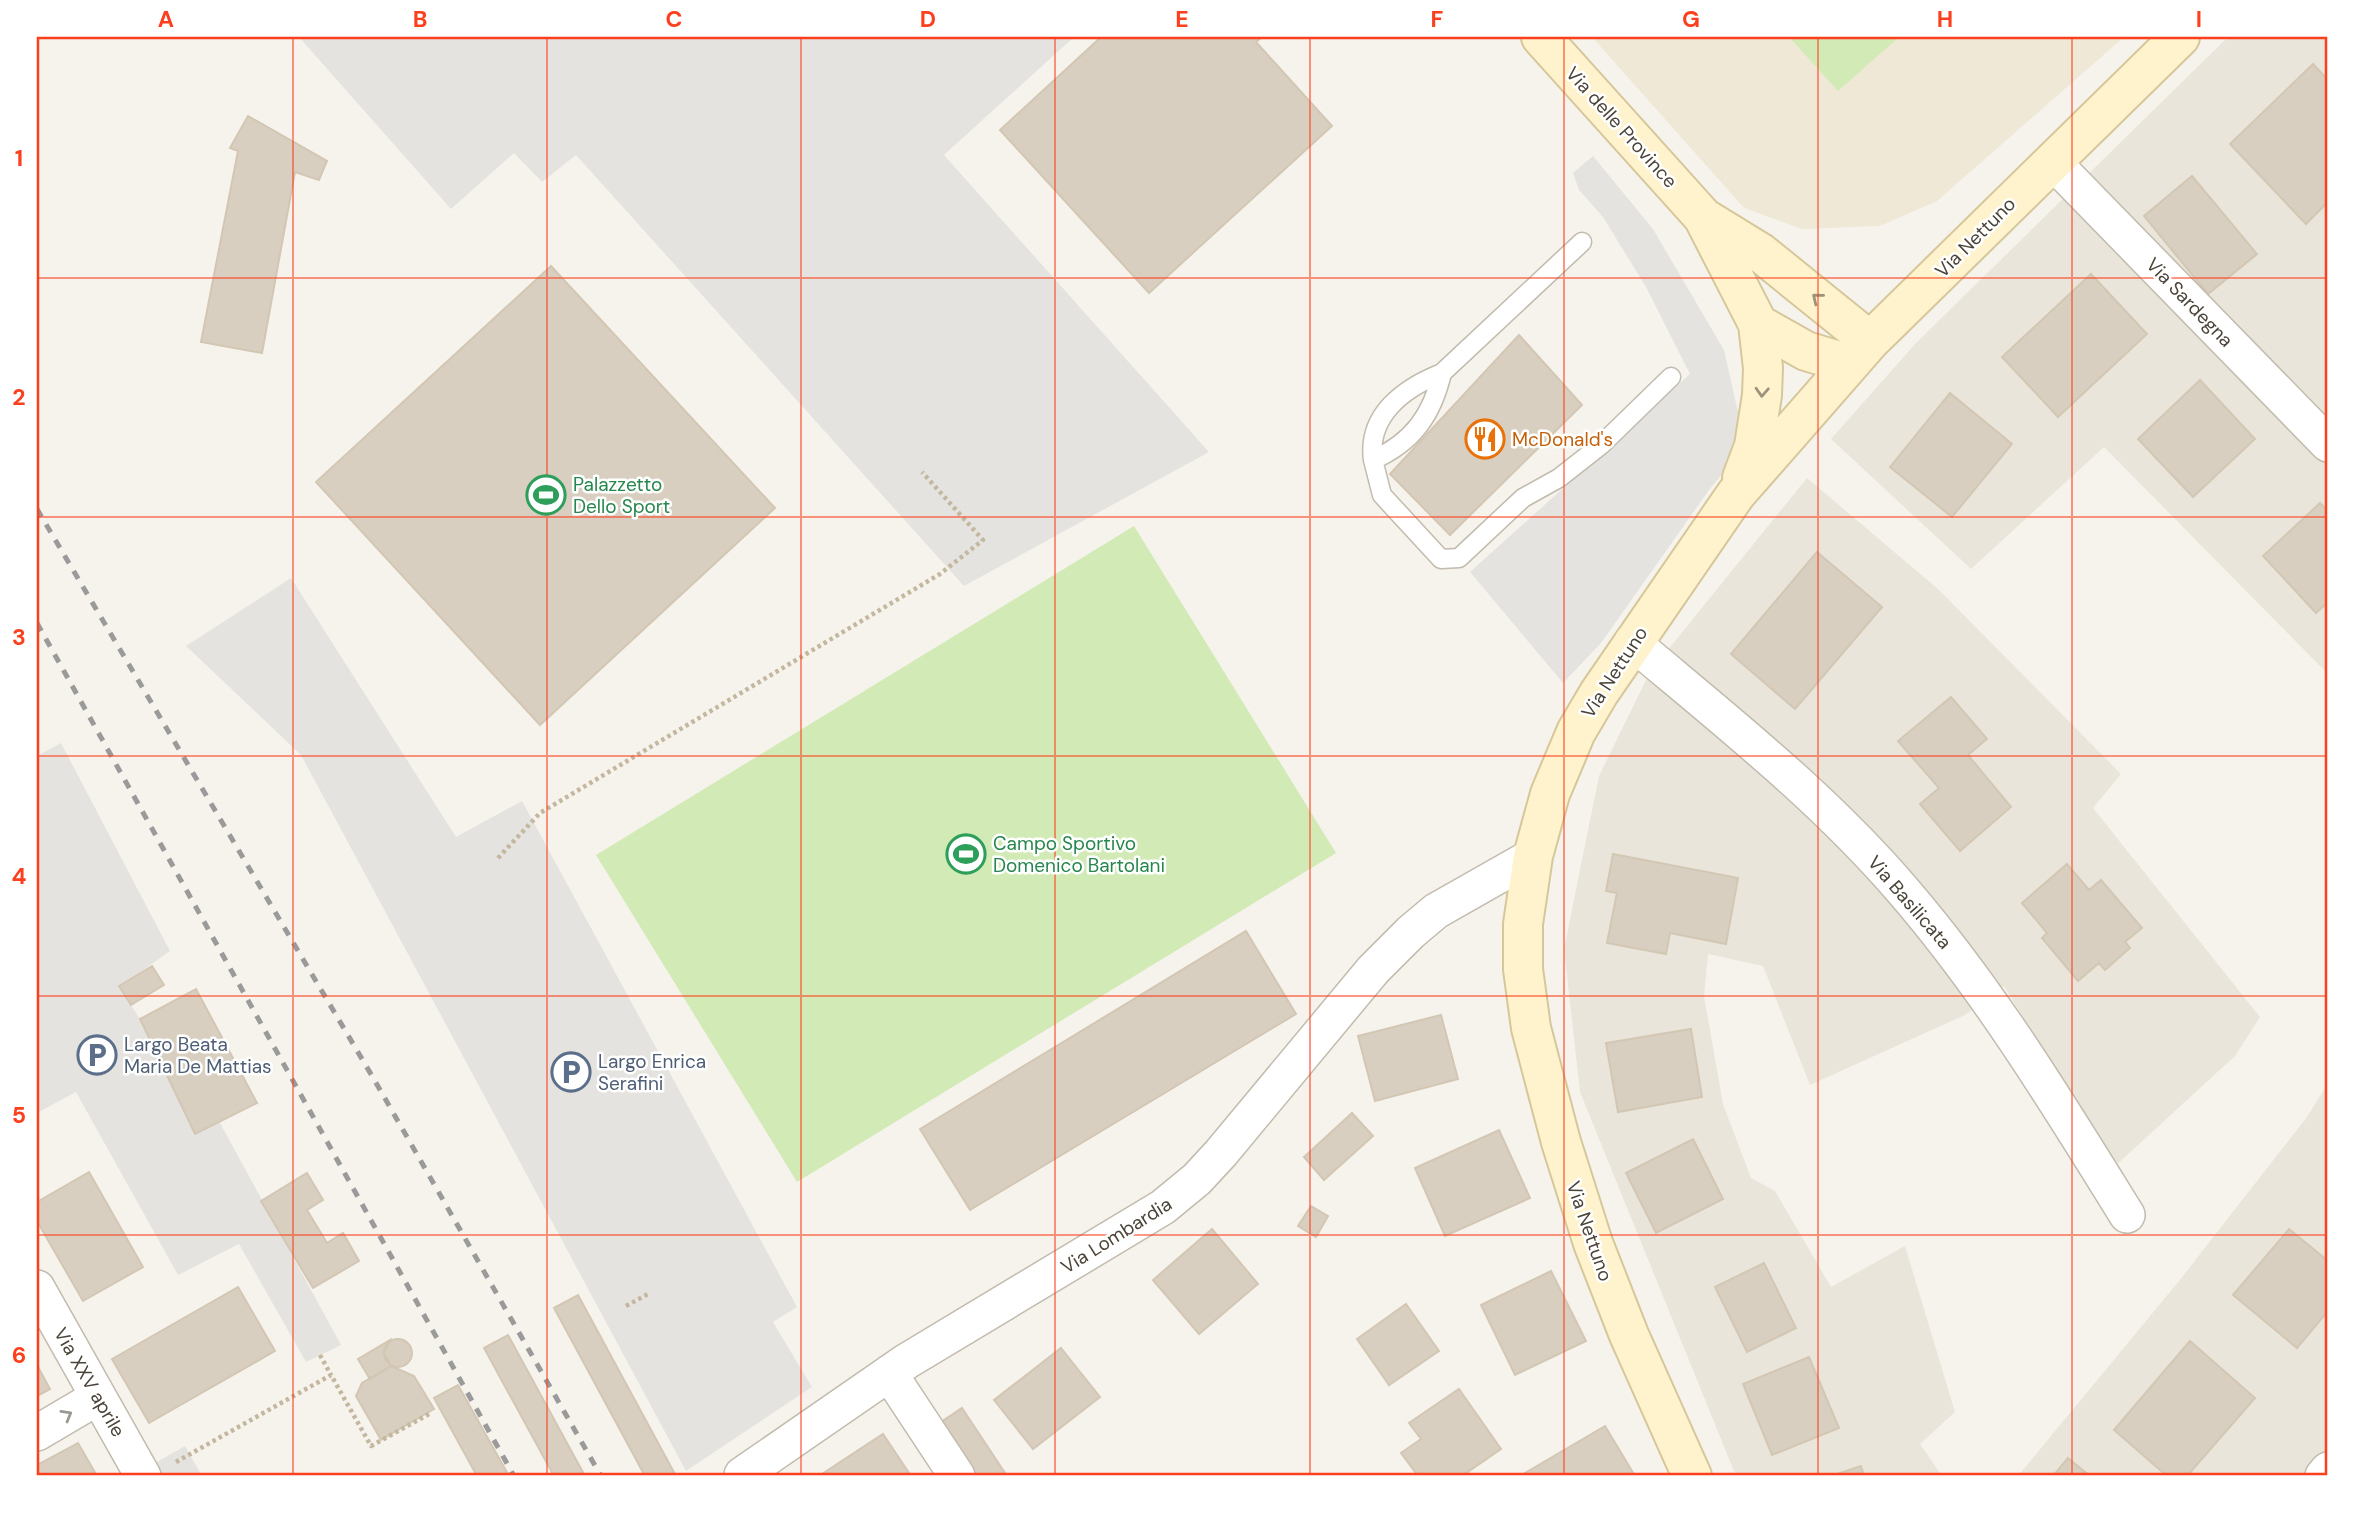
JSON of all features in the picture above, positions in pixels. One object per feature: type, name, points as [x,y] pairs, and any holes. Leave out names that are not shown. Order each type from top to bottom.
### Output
[{"type":"street","name":"Via delle Province","points":[[1541,37],[1703,217],[1758,324],[1763,368],[1760,421],[1736,494]]},
{"type":"street","name":"Via Nettuno","points":[[1692,1476],[1610,1288],[1578,1196],[1531,1028],[1523,969],[1523,924],[1533,856],[1562,762],[1599,692],[1736,494],[1860,353],[2180,37]]},
{"type":"street","name":"Via Sardegna","points":[[2052,161],[2328,444]]},
{"type":"street","name":"Via delle Province","points":[[1703,217],[1761,253],[1860,353]]},
{"type":"street","points":[[1758,324],[1806,351],[1860,353]]},
{"type":"street","name":"Via Basilicata","points":[[1632,642],[1819,802],[1904,892],[1995,1009],[2127,1214]]},
{"type":"street","name":"Via Lombardia","points":[[742,1475],[889,1373],[1129,1230],[1181,1194],[1221,1153],[1373,970],[1411,932],[1436,911],[1533,856]]},
{"type":"street","name":"Via XXV aprile","points":[[37,1288],[98,1397],[156,1471]]},
{"type":"street","points":[[889,1373],[957,1476]]},
{"type":"street","points":[[37,1433],[98,1397]]},
{"type":"street","points":[[2323,1476],[2328,1470]]},
{"type":"lane","points":[[1582,243],[1442,373],[1416,383],[1378,421],[1370,440],[1382,495],[1441,559],[1459,558],[1523,498],[1559,478],[1601,445],[1671,377]]},
{"type":"lane","points":[[1373,460],[1394,451],[1417,429],[1435,403],[1442,373]]},
{"type":"path","points":[[498,858],[540,814],[940,574],[983,540],[922,472]]},
{"type":"path","points":[[626,1306],[648,1294]]},
{"type":"path","points":[[320,1355],[371,1446],[432,1413]]},
{"type":"path","points":[[156,1471],[331,1375]]},
{"type":"shaded area","points":[[299,37],[1074,37],[944,155],[1209,452],[964,586],[576,155],[542,182],[514,153],[451,209]]},
{"type":"shaded area","points":[[1592,37],[2124,37],[1937,201],[1880,226],[1802,229],[1744,208]]},
{"type":"shaded area","points":[[2228,37],[2328,37],[2328,674],[2104,447],[1971,569],[1831,439],[1916,343]]},
{"type":"shaded area","points":[[1593,156],[1653,229],[1724,350],[1742,430],[1738,455],[1709,490],[1601,643],[1563,683],[1470,572],[1690,374],[1646,287],[1603,217],[1579,190],[1573,173]]},
{"type":"shaded area","points":[[1807,478],[1938,589],[2121,774],[2093,808],[2260,1017],[2235,1056],[2114,1167],[2004,986],[1965,1015],[1810,1085],[1763,966],[1708,954],[1704,996],[1723,1104],[1751,1178],[1775,1191],[1831,1287],[1905,1246],[1955,1412],[1920,1444],[1942,1476],[1736,1476],[1580,1092],[1564,949],[1599,776],[1650,672]]},
{"type":"shaded area","name":"Largo Enrica Serafini","points":[[291,578],[456,837],[522,801],[797,1307],[773,1322],[812,1387],[686,1471],[301,755],[186,646]]},
{"type":"shaded area","name":"Largo Beata Maria De Mattias","points":[[61,743],[170,951],[119,987],[140,1019],[194,1133],[219,1121],[341,1345],[306,1362],[239,1244],[178,1275],[76,1092],[37,1113],[37,756]]},
{"type":"shaded area","points":[[2328,1083],[2328,1476],[2018,1476],[2179,1281],[2307,1117]]},
{"type":"shaded area","points":[[185,1446],[202,1476],[153,1476],[148,1467]]},
{"type":"green space","points":[[1789,37],[1899,37],[1838,91]]},
{"type":"green space","name":"Campo Sportivo Domenico Bartolani","points":[[1134,526],[1336,853],[797,1182],[596,855]]},
{"type":"building","points":[[1101,37],[1262,37],[1256,42],[1332,126],[1149,293],[1000,130]]},
{"type":"building","points":[[2313,64],[2328,80],[2328,202],[2306,224],[2230,144]]},
{"type":"building","points":[[248,116],[327,161],[319,180],[295,172],[262,353],[201,342],[238,151],[230,148]]},
{"type":"building","points":[[2192,176],[2257,254],[2208,294],[2144,216]]},
{"type":"building","name":"Palazzetto Dello Sport","points":[[551,266],[775,508],[540,725],[316,482]]},
{"type":"building","points":[[2091,274],[2147,334],[2058,417],[2002,357]]},
{"type":"building","name":"McDonald's","points":[[1519,335],[1582,405],[1450,535],[1390,474]]},
{"type":"building","points":[[2200,380],[2255,439],[2193,497],[2138,439]]},
{"type":"building","points":[[1950,393],[2012,444],[1952,517],[1890,467]]},
{"type":"building","points":[[2320,503],[2328,511],[2328,602],[2316,613],[2263,556]]},
{"type":"building","points":[[1817,552],[1882,607],[1795,709],[1731,654]]},
{"type":"building","points":[[1951,697],[1987,739],[1968,755],[2011,807],[1960,851],[1920,804],[1939,788],[1898,741]]},
{"type":"building","points":[[1613,854],[1738,878],[1726,944],[1670,933],[1666,954],[1607,943],[1617,893],[1606,891]]},
{"type":"building","points":[[2067,864],[2089,890],[2101,880],[2142,928],[2125,942],[2130,948],[2105,970],[2099,963],[2078,981],[2042,938],[2047,933],[2022,903]]},
{"type":"building","points":[[1246,931],[1296,1014],[970,1210],[920,1129]]},
{"type":"building","points":[[152,966],[164,985],[131,1005],[119,986]]},
{"type":"building","points":[[196,989],[257,1103],[195,1134],[140,1019]]},
{"type":"building","points":[[1441,1015],[1458,1079],[1375,1101],[1358,1036]]},
{"type":"building","points":[[1691,1029],[1702,1097],[1618,1112],[1606,1043]]},
{"type":"building","points":[[1352,1113],[1373,1136],[1324,1180],[1304,1157]]},
{"type":"building","points":[[1499,1130],[1530,1198],[1445,1236],[1415,1168]]},
{"type":"building","points":[[1693,1139],[1723,1199],[1656,1233],[1626,1173]]},
{"type":"building","points":[[89,1172],[143,1267],[83,1301],[37,1221],[37,1202]]},
{"type":"building","points":[[307,1173],[323,1200],[307,1210],[327,1243],[343,1233],[359,1261],[313,1288],[261,1201]]},
{"type":"building","points":[[1311,1206],[1328,1216],[1316,1237],[1298,1226]]},
{"type":"building","points":[[1212,1229],[1258,1284],[1199,1334],[1153,1280]]},
{"type":"building","points":[[2289,1229],[2328,1261],[2328,1311],[2297,1348],[2233,1295]]},
{"type":"building","points":[[1764,1263],[1796,1328],[1747,1352],[1715,1287]]},
{"type":"building","points":[[1551,1271],[1586,1341],[1515,1375],[1481,1305]]},
{"type":"building","points":[[238,1287],[275,1351],[149,1423],[112,1359]]},
{"type":"building","points":[[578,1295],[676,1476],[645,1476],[554,1308]]},
{"type":"building","points":[[1406,1304],[1439,1351],[1389,1385],[1357,1339]]},
{"type":"building","points":[[508,1335],[585,1476],[554,1476],[484,1348]]},
{"type":"building","points":[[398,1339],[408,1343],[412,1353],[408,1363],[398,1367],[388,1363],[384,1353],[388,1343]]},
{"type":"building","points":[[390,1340],[384,1353],[391,1366],[370,1379],[358,1359]]},
{"type":"building","points":[[2190,1341],[2255,1398],[2187,1476],[2167,1476],[2114,1430]]},
{"type":"building","points":[[1061,1348],[1100,1397],[1033,1449],[994,1400]]},
{"type":"building","points":[[1809,1357],[1839,1428],[1772,1455],[1743,1384]]},
{"type":"building","points":[[37,1365],[50,1389],[37,1396]]},
{"type":"building","points":[[391,1366],[414,1376],[434,1409],[381,1440],[356,1396],[362,1383]]},
{"type":"building","points":[[458,1385],[509,1476],[477,1476],[434,1398]]},
{"type":"building","points":[[1459,1389],[1501,1449],[1462,1476],[1418,1476],[1401,1453],[1421,1439],[1409,1423]]},
{"type":"building","points":[[962,1408],[1007,1476],[976,1476],[941,1422]]},
{"type":"building","points":[[1605,1426],[1635,1476],[1520,1476]]},
{"type":"building","points":[[883,1434],[911,1476],[819,1476]]},
{"type":"building","points":[[78,1443],[97,1476],[37,1476],[37,1465]]},
{"type":"building","points":[[2068,1458],[2090,1476],[2053,1476]]},
{"type":"building","points":[[1861,1466],[1864,1476],[1831,1476]]},
{"type":"railway","points":[[37,509],[375,1081],[601,1476]]},
{"type":"railway","points":[[37,623],[514,1476]]},
{"type":"place","name":"McDonald's","points":[[1485,439]]},
{"type":"place","name":"Palazzetto Dello Sport","points":[[546,495]]},
{"type":"place","name":"Campo Sportivo Domenico Bartolani","points":[[966,854]]},
{"type":"place","name":"Largo Beata Maria De Mattias","points":[[97,1055]]},
{"type":"place","name":"Largo Enrica Serafini","points":[[571,1072]]}]
